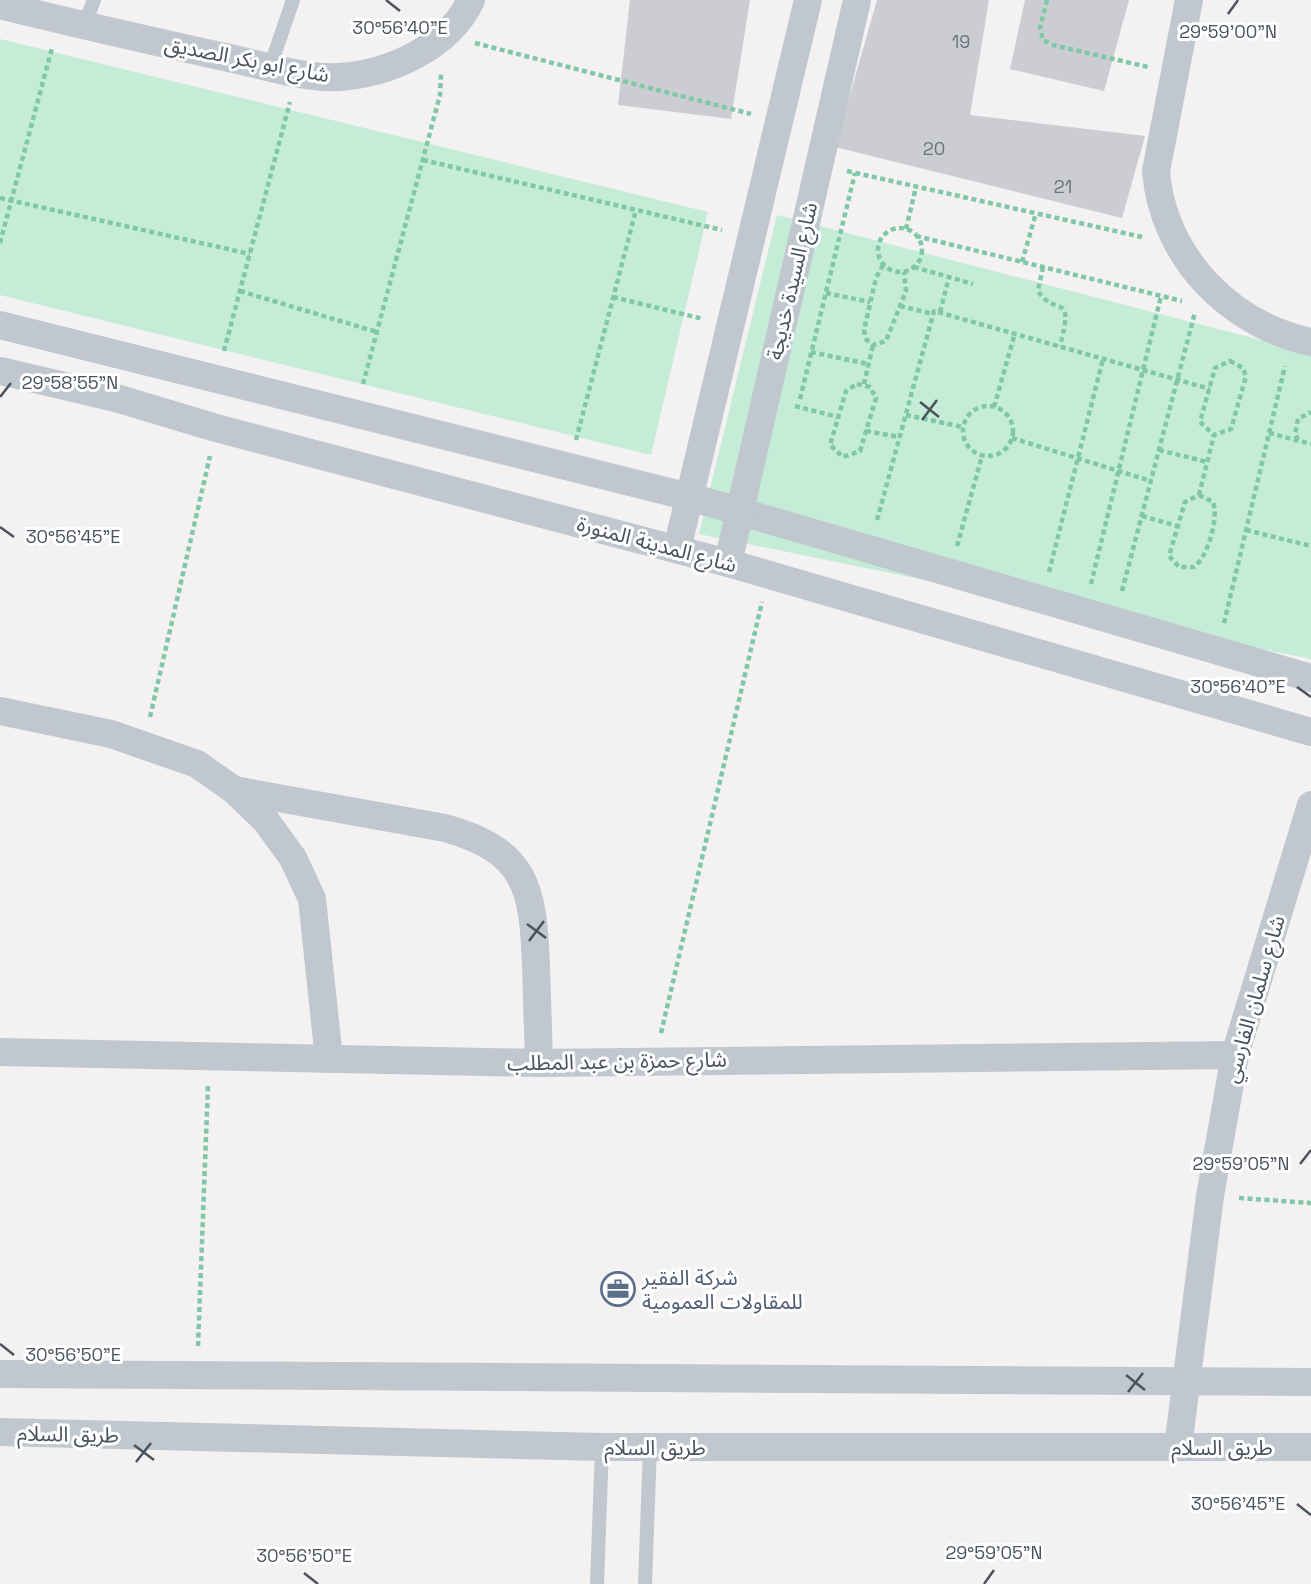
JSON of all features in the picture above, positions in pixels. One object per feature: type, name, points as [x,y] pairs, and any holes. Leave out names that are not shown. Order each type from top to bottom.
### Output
[{"type":"street","name":"شارع ابو بكر الصديق","points":[[0,5],[298,73],[337,77],[375,72],[412,58],[444,35],[471,0]]},
{"type":"street","points":[[677,549],[808,0]]},
{"type":"street","name":"شارع السيدة خديجة","points":[[727,563],[856,0]]},
{"type":"street","points":[[1189,0],[1156,171],[1158,199],[1199,292],[1243,315],[1302,340]]},
{"type":"street","points":[[0,325],[739,510],[1311,678]]},
{"type":"street","name":"شارع المدينة المنورة","points":[[0,371],[116,398],[216,428],[768,574],[1311,732]]},
{"type":"street","points":[[0,711],[143,744],[197,764],[234,790],[266,821],[293,858],[312,900],[329,1059]]},
{"type":"street","points":[[234,790],[445,828],[476,836],[503,854],[522,879],[534,909],[538,1063]]},
{"type":"street","name":"شارع سلمان الفارسي","points":[[1178,1447],[1210,1196],[1235,1055],[1311,805]]},
{"type":"street","name":"شارع حمزة بن عبد المطلب","points":[[0,1052],[538,1063],[1235,1055]]},
{"type":"street","points":[[0,1374],[1311,1381]]},
{"type":"street","name":"طريق السلام","points":[[0,1432],[602,1447],[1311,1447]]},
{"type":"lane","points":[[72,23],[94,0]]},
{"type":"lane","points":[[270,67],[293,0]]},
{"type":"lane","points":[[597,1584],[602,1447]]},
{"type":"lane","points":[[645,1584],[650,1447]]},
{"type":"path","points":[[1046,0],[1040,28],[1043,40],[1054,45],[1174,73]]},
{"type":"path","points":[[0,243],[11,201],[72,23]]},
{"type":"path","points":[[356,414],[440,95],[444,35],[779,121]]},
{"type":"path","points":[[216,379],[298,73]]},
{"type":"path","points":[[423,160],[752,237]]},
{"type":"path","points":[[818,165],[1177,245]]},
{"type":"path","points":[[798,406],[855,173]]},
{"type":"path","points":[[906,229],[916,187]]},
{"type":"path","points":[[0,198],[250,254]]},
{"type":"path","points":[[569,467],[635,210]]},
{"type":"path","points":[[1022,262],[1035,213]]},
{"type":"path","points":[[916,236],[922,251],[914,267],[897,272],[883,265],[878,250],[880,242],[891,231],[906,229],[916,236],[1161,296],[1199,292],[1115,621]]},
{"type":"path","points":[[873,345],[864,334],[878,271],[883,265]]},
{"type":"path","points":[[914,267],[973,284]]},
{"type":"path","points":[[1042,267],[1038,291],[1044,299],[1060,305],[1067,320],[1060,346]]},
{"type":"path","points":[[873,345],[886,341],[907,285],[904,272]]},
{"type":"path","points":[[940,312],[949,277]]},
{"type":"path","points":[[791,285],[870,302]]},
{"type":"path","points":[[240,291],[377,332]]},
{"type":"path","points":[[1085,612],[1161,296]]},
{"type":"path","points":[[613,297],[731,325]]},
{"type":"path","points":[[900,306],[933,314]]},
{"type":"path","points":[[870,548],[934,311],[1210,389]]},
{"type":"path","points":[[994,407],[1015,333]]},
{"type":"path","points":[[1218,651],[1269,433],[1302,340]]},
{"type":"path","points":[[777,345],[869,364]]},
{"type":"path","points":[[864,384],[873,345]]},
{"type":"path","points":[[1042,599],[1102,359]]},
{"type":"path","points":[[1222,363],[1237,363],[1246,376],[1231,429],[1214,435],[1203,428],[1200,422],[1216,368],[1222,363]]},
{"type":"path","points":[[864,384],[870,387],[876,398],[860,451],[850,457],[837,455],[830,445],[838,417],[846,391],[851,386],[864,384]]},
{"type":"path","points":[[764,400],[838,417]]},
{"type":"path","points":[[994,407],[1010,419],[1012,438],[1000,453],[982,456],[971,450],[964,440],[963,427],[974,410],[994,407]]},
{"type":"path","points":[[1299,441],[1295,434],[1298,419],[1311,412]]},
{"type":"path","points":[[905,415],[963,427]]},
{"type":"path","points":[[143,744],[216,428]]},
{"type":"path","points":[[866,431],[900,437]]},
{"type":"path","points":[[1269,433],[1311,444]]},
{"type":"path","points":[[1199,495],[1214,435]]},
{"type":"path","points":[[1012,438],[1151,481]]},
{"type":"path","points":[[1159,450],[1207,462]]},
{"type":"path","points":[[950,572],[982,456]]},
{"type":"path","points":[[1199,495],[1207,496],[1216,509],[1204,556],[1194,567],[1179,567],[1169,556],[1185,502],[1199,495]]},
{"type":"path","points":[[1142,516],[1178,526]]},
{"type":"path","points":[[1247,530],[1311,546]]},
{"type":"path","points":[[654,1060],[768,574]]},
{"type":"path","points":[[197,1375],[209,1056]]},
{"type":"path","points":[[1210,1196],[1311,1203]]},
{"type":"green space","points":[[0,39],[708,212],[651,455],[0,295]]},
{"type":"green space","points":[[777,215],[1311,353],[1311,659],[699,534]]},
{"type":"building","points":[[630,0],[750,0],[731,119],[618,105]]},
{"type":"building","points":[[877,0],[989,0],[970,115],[1145,136],[1122,218],[835,147]]},
{"type":"building","points":[[1025,0],[1129,0],[1104,91],[1010,69]]},
{"type":"place","name":"شركة الفقير للمقاولات العمومية","points":[[618,1289]]}]
